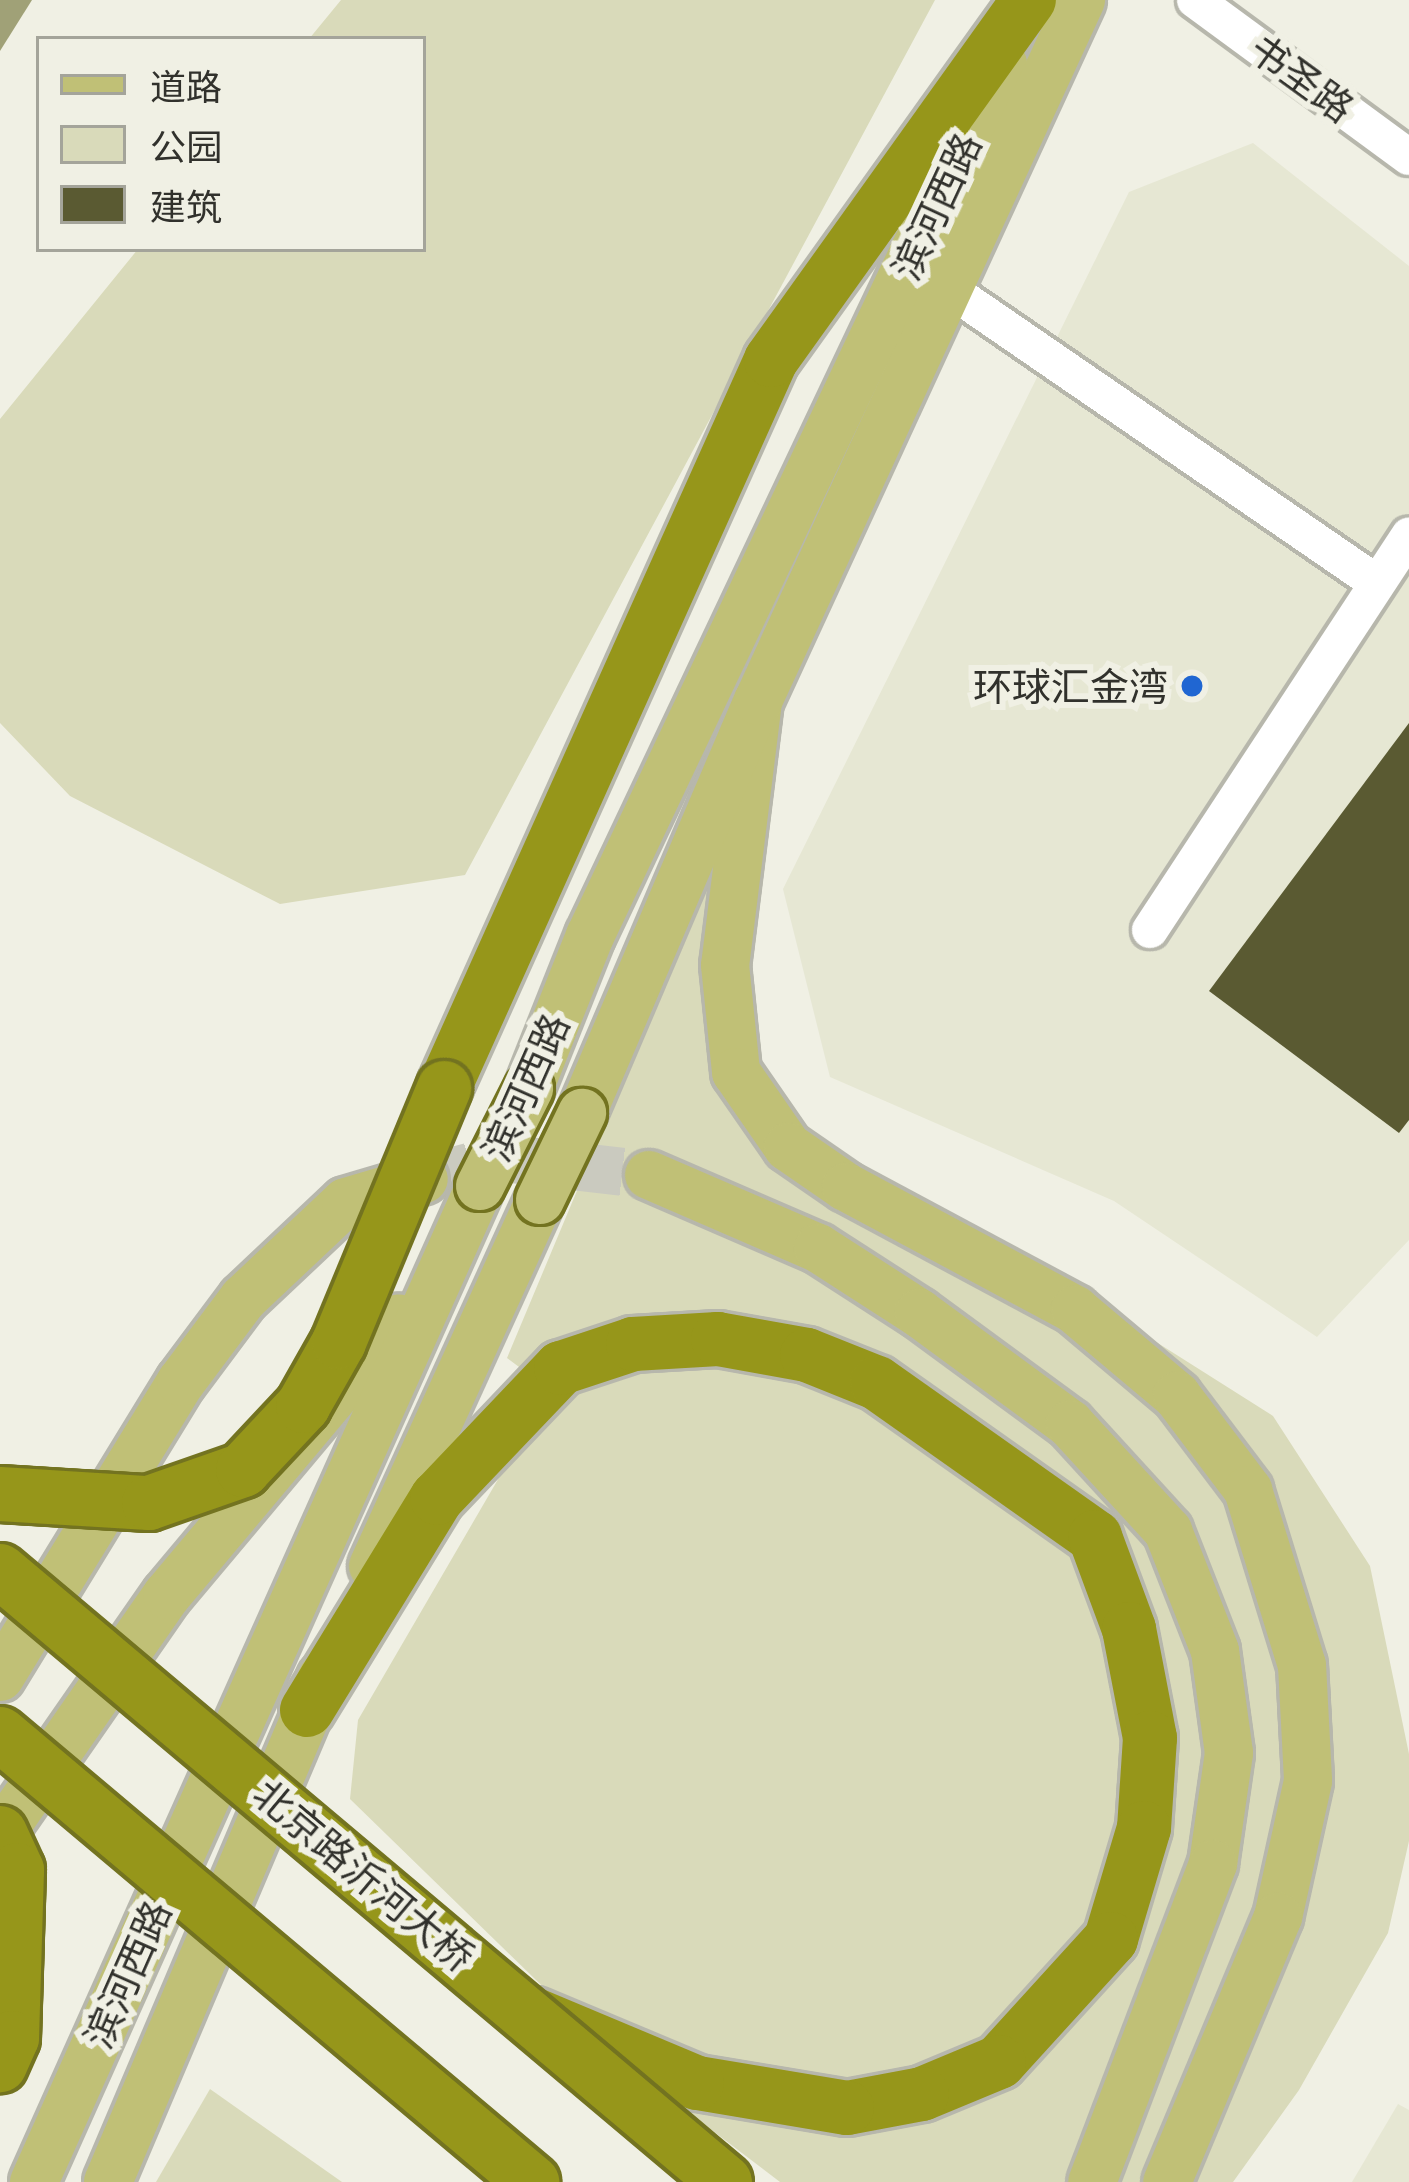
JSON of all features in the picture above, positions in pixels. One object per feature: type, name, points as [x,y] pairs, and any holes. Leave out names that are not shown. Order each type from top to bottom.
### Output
[{"type":"highway","points":[[0,1494],[149,1502],[243,1470],[303,1406],[339,1342],[444,1088],[771,360],[1031,0]]},
{"type":"highway","points":[[307,1710],[437,1498],[561,1367],[633,1344],[718,1339],[807,1355],[877,1383],[1095,1537],[1129,1629],[1150,1738],[1144,1828],[1111,1939],[999,2062],[922,2093],[847,2108],[804,2104],[697,2083],[526,2011]]},
{"type":"highway","name":"北京路沂河大桥","points":[[0,1571],[725,2182]]},
{"type":"highway","points":[[0,1734],[532,2182]]},
{"type":"highway","points":[[0,1834],[17,1870],[12,2038],[0,2066]]},
{"type":"main road","name":"滨河西路","points":[[34,2182],[443,1264],[529,1089],[590,936],[1031,0]]},
{"type":"main road","name":"滨河西路","points":[[108,2182],[307,1710],[582,1113],[758,701],[1081,0]]},
{"type":"main road","points":[[758,701],[725,965],[736,1072],[788,1147],[846,1187],[1076,1310],[1177,1396],[1248,1490],[1302,1665],[1308,1781],[1278,1917],[1167,2182]]},
{"type":"main road","points":[[649,1175],[818,1248],[919,1313],[1070,1424],[1168,1531],[1215,1652],[1228,1754],[1213,1864],[1092,2182]]},
{"type":"main road","points":[[0,1678],[181,1382],[243,1299],[346,1202],[424,1179]]},
{"type":"main road","points":[[0,1834],[167,1595],[443,1264]]},
{"type":"street","name":"书圣路","points":[[1195,0],[1409,157]]},
{"type":"street","name":"书圣路","points":[[1236,0],[1409,126]]},
{"type":"street","points":[[949,290],[1377,584]]},
{"type":"street","points":[[1150,930],[1409,535]]},
{"type":"shaded area","points":[[0,0],[32,0],[0,51]]},
{"type":"shaded area","points":[[1253,143],[1409,266],[1409,1240],[1317,1337],[1114,1201],[830,1077],[783,889],[1129,192]]},
{"type":"shaded area","points":[[1398,2104],[1409,2110],[1409,2182],[1352,2182]]},
{"type":"green space","points":[[341,0],[935,0],[465,875],[280,904],[70,796],[0,723],[0,419],[136,252],[426,252],[426,36],[311,36]]},
{"type":"green space","points":[[712,868],[711,958],[769,1122],[1006,1247],[1273,1416],[1370,1566],[1409,1754],[1409,1841],[1388,1933],[1299,2090],[1233,2182],[780,2182],[613,2055],[350,1799],[358,1720],[550,1390],[507,1358]]},
{"type":"green space","points":[[210,2089],[342,2182],[156,2182]]},
{"type":"building","points":[[1409,723],[1409,1120],[1399,1133],[1209,991]]},
{"type":"tunnel","points":[[424,1179],[503,1158],[649,1175]]},
{"type":"place","name":"环球汇金湾","points":[[1192,686]]}]
